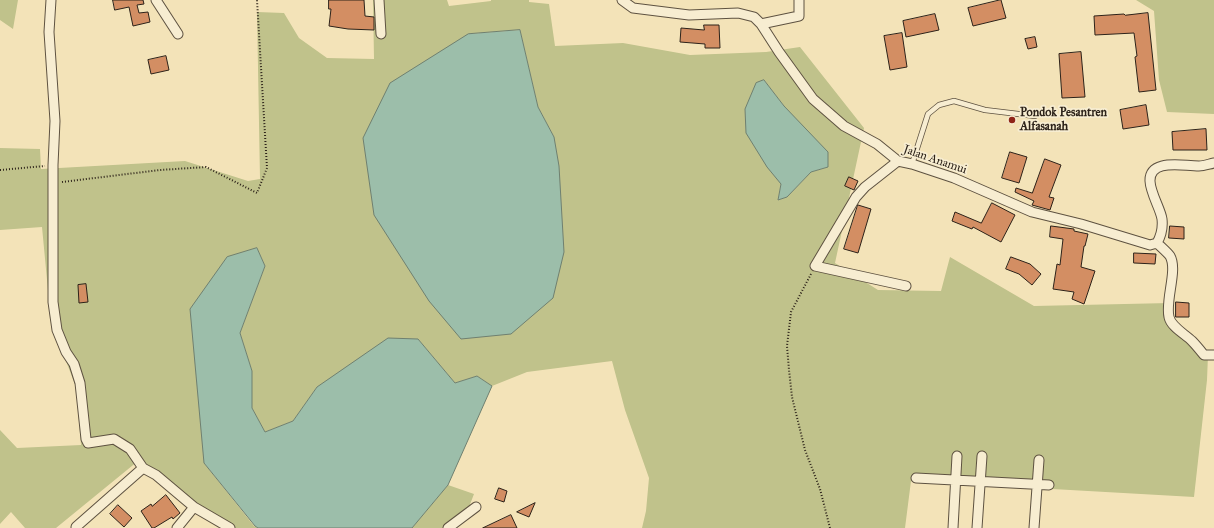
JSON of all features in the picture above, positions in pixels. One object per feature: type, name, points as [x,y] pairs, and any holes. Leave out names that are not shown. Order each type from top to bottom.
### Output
[{"type":"street","points":[[51,0],[49,32],[56,121],[53,165],[54,302],[57,330],[66,352],[74,364],[80,383],[86,439],[88,443],[114,439],[130,449],[143,468],[156,475],[194,507],[230,528]]},
{"type":"street","points":[[156,0],[178,34]]},
{"type":"street","points":[[378,0],[381,34]]},
{"type":"street","name":"Jalan Anamui","points":[[622,0],[633,8],[689,15],[738,13],[754,17],[761,24],[813,99],[844,126],[877,144],[898,161],[954,178],[1032,212],[1081,224],[1150,245],[1157,243]]},
{"type":"street","points":[[761,24],[799,16],[799,0]]},
{"type":"street","points":[[898,161],[865,187],[856,197],[815,266],[906,286]]},
{"type":"street","points":[[1214,163],[1201,166],[1162,166],[1154,170],[1150,177],[1150,184],[1162,219],[1162,236],[1157,243],[1170,257],[1172,269],[1168,306],[1169,318],[1173,325],[1193,342],[1204,355],[1214,355]]},
{"type":"street","points":[[953,528],[957,456]]},
{"type":"street","points":[[977,528],[982,456]]},
{"type":"street","points":[[1034,528],[1039,460]]},
{"type":"street","points":[[76,527],[143,468]]},
{"type":"street","points":[[916,478],[1049,485]]},
{"type":"street","points":[[177,528],[194,507]]},
{"type":"street","points":[[448,528],[476,507]]},
{"type":"lane","points":[[912,164],[928,114],[939,105],[954,101],[985,110],[1035,116]]},
{"type":"path","points":[[53,183],[160,170],[206,167],[257,193],[267,168],[257,0]]},
{"type":"path","points":[[0,170],[53,165]]},
{"type":"path","points":[[815,266],[791,312],[787,346],[792,397],[805,450],[820,489],[830,528]]},
{"type":"green space","points":[[0,0],[18,0],[13,29],[0,20]]},
{"type":"green space","points":[[373,0],[447,0],[449,6],[491,0],[529,0],[529,2],[549,4],[555,46],[623,43],[690,55],[766,52],[800,47],[864,128],[835,263],[878,290],[941,291],[950,257],[1034,306],[1170,303],[1169,326],[1208,355],[1207,380],[1194,497],[911,481],[905,528],[642,528],[646,511],[649,478],[625,410],[612,361],[527,372],[492,386],[477,376],[455,383],[418,339],[317,387],[293,421],[265,432],[252,408],[252,371],[240,333],[265,266],[257,248],[204,463],[254,526],[258,528],[229,528],[138,461],[56,528],[25,528],[11,512],[0,524],[0,430],[17,448],[81,445],[76,387],[51,322],[42,227],[0,230],[0,148],[40,149],[41,169],[185,161],[248,181],[260,179],[257,12],[284,13],[299,38],[327,58],[374,59]],"holes":[[[520,30],[538,107],[554,137],[469,34]],[[764,80],[828,167],[811,172],[787,197],[778,200],[781,184]]]},
{"type":"green space","points":[[1136,0],[1214,0],[1214,114],[1167,112],[1159,80],[1154,11]]},
{"type":"green space","points":[[448,485],[474,494],[464,520],[454,528],[412,528]]},
{"type":"shaded area","points":[[520,30],[538,107],[554,137],[559,166],[564,252],[553,298],[511,334],[461,339],[429,301],[374,215],[363,138],[390,83],[468,34]]},
{"type":"shaded area","points":[[764,80],[784,106],[828,152],[828,167],[811,172],[787,197],[778,200],[781,184],[767,167],[746,133],[745,109],[756,83]]},
{"type":"shaded area","points":[[257,248],[265,266],[240,333],[252,371],[252,408],[265,432],[293,421],[317,387],[388,338],[418,339],[455,383],[477,376],[492,386],[448,485],[412,528],[258,528],[204,463],[190,309],[227,257]]},
{"type":"building","points":[[113,0],[143,0],[144,4],[137,5],[139,13],[148,12],[150,22],[133,26],[129,7],[115,10]]},
{"type":"building","points":[[329,0],[364,0],[365,16],[374,17],[374,30],[348,29],[329,26],[331,9],[329,9]]},
{"type":"building","points":[[1001,0],[1006,18],[973,26],[968,8]]},
{"type":"building","points":[[1148,13],[1156,90],[1139,92],[1134,33],[1095,35],[1094,16]]},
{"type":"building","points":[[935,14],[939,30],[906,37],[903,21]]},
{"type":"building","points":[[704,25],[719,25],[720,48],[705,48],[705,44],[680,42],[681,28],[704,30]]},
{"type":"building","points":[[902,33],[907,67],[890,70],[884,36]]},
{"type":"building","points":[[1035,37],[1037,47],[1028,49],[1025,39]]},
{"type":"building","points":[[1081,52],[1085,97],[1062,98],[1059,54]]},
{"type":"building","points":[[166,56],[169,70],[151,74],[148,60]]},
{"type":"building","points":[[1146,105],[1149,125],[1123,129],[1120,110]]},
{"type":"building","points":[[1206,129],[1207,150],[1173,150],[1172,132]]},
{"type":"building","points":[[1010,152],[1027,157],[1019,183],[1002,178]]},
{"type":"building","points":[[1045,159],[1061,165],[1049,197],[1054,198],[1050,210],[1032,205],[1034,201],[1015,192],[1016,188],[1032,193]]},
{"type":"building","points":[[849,177],[858,181],[854,190],[845,186]]},
{"type":"building","points":[[992,203],[1015,215],[1001,242],[973,227],[972,229],[952,221],[955,212],[981,223]]},
{"type":"building","points":[[858,205],[871,209],[858,253],[844,249]]},
{"type":"building","points":[[1051,226],[1074,229],[1074,231],[1088,234],[1084,246],[1081,267],[1095,271],[1084,304],[1072,299],[1074,292],[1053,289],[1057,264],[1060,265],[1063,239],[1050,237]]},
{"type":"building","points":[[1170,226],[1184,227],[1184,239],[1169,238]]},
{"type":"building","points":[[1134,253],[1156,254],[1155,264],[1134,263]]},
{"type":"building","points":[[1011,257],[1030,264],[1041,274],[1032,285],[1019,274],[1006,269]]},
{"type":"building","points":[[86,284],[88,302],[79,303],[78,285]]},
{"type":"building","points":[[1176,302],[1189,303],[1189,317],[1176,317]]},
{"type":"building","points":[[499,488],[507,491],[504,502],[495,499]]},
{"type":"building","points":[[166,495],[180,513],[173,519],[172,517],[152,528],[141,511],[151,504],[152,506]]},
{"type":"building","points":[[535,503],[529,517],[517,512]]},
{"type":"building","points":[[118,505],[132,518],[124,527],[110,514]]},
{"type":"building","points":[[511,515],[517,528],[483,528]]},
{"type":"place","name":"Pondok Pesantren Alfasanah","points":[[1012,120]]}]
